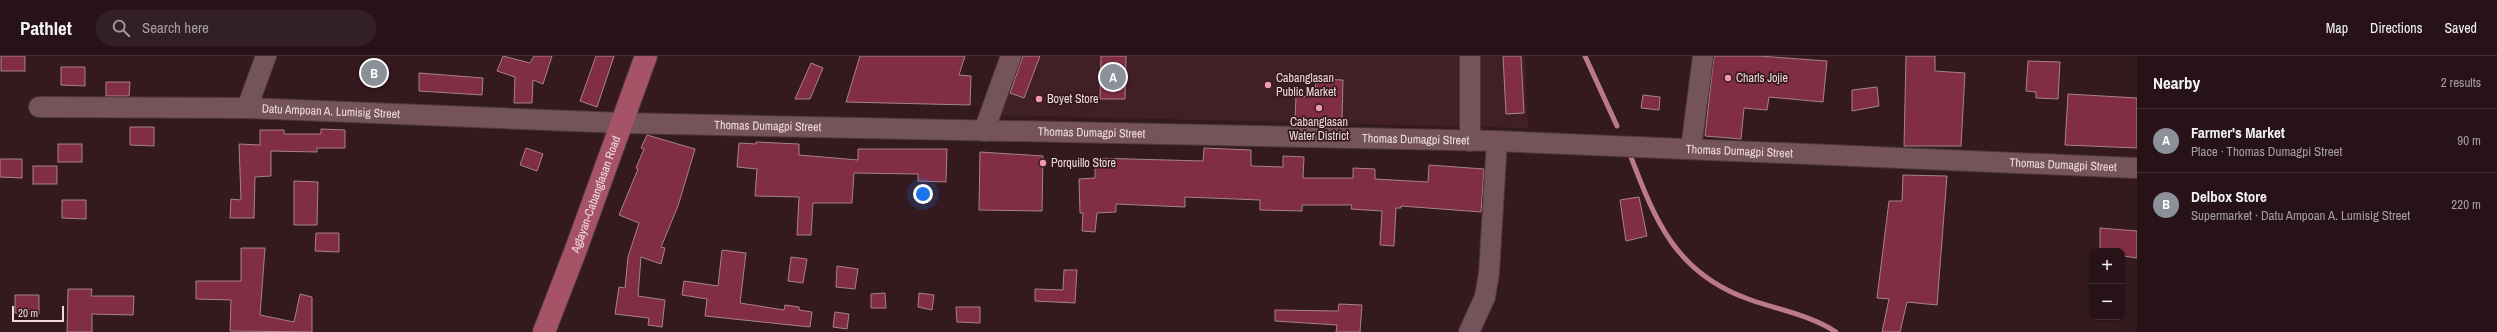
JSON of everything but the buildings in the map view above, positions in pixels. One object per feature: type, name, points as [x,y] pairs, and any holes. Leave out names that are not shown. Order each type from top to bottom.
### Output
[{"type":"main road","name":"Aglayan-Cabanglasan Road","points":[[544,332],[646,56]]},
{"type":"street","points":[[247,108],[266,56]]},
{"type":"street","points":[[984,131],[1011,56]]},
{"type":"street","points":[[1470,56],[1470,141]]},
{"type":"street","points":[[1690,149],[1703,56]]},
{"type":"street","name":"Datu Ampoan A. Lumisig Street","points":[[39,107],[247,108],[622,123]]},
{"type":"street","name":"Thomas Dumagpi Street","points":[[622,123],[1497,141],[2137,168]]},
{"type":"street","points":[[1469,332],[1485,297],[1489,273],[1497,141]]},
{"type":"shaded area","name":"Cabanglasan Public Market","points":[[1022,56],[1525,56],[1528,128],[1000,115]]},
{"type":"waterway","points":[[1585,56],[1617,126]]},
{"type":"waterway","points":[[1629,152],[1648,200],[1659,222],[1671,242],[1686,260],[1704,275],[1725,289],[1751,300],[1816,321],[1836,332]]},
{"type":"place","name":"Delbox Store","points":[[374,73]]},
{"type":"place","name":"Farmer's Market","points":[[1113,77]]},
{"type":"place","name":"Charls Jojie","points":[[1728,78]]},
{"type":"place","name":"Cabanglasan Public Market","points":[[1268,85]]},
{"type":"place","name":"Boyet Store","points":[[1039,99]]},
{"type":"place","name":"Cabanglasan Water District","points":[[1319,108]]},
{"type":"place","name":"Porquillo Store","points":[[1043,163]]}]
